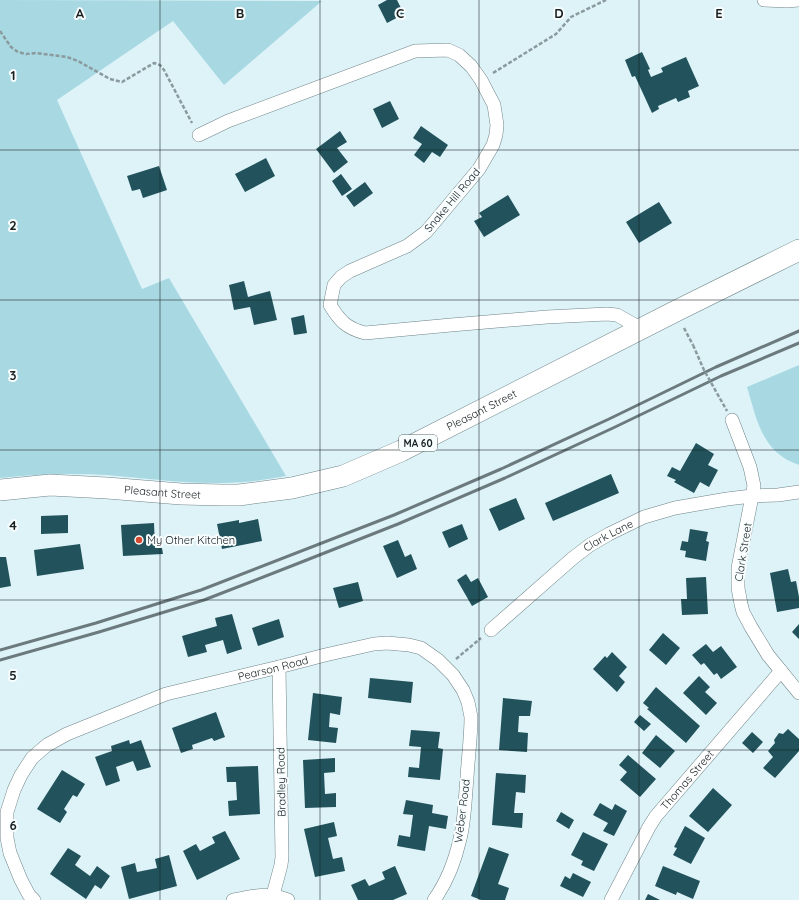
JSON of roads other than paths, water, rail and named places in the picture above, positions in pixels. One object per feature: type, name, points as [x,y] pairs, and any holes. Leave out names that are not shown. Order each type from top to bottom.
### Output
[{"type":"main road","name":"Pleasant Street","points":[[0,490],[50,485],[100,487],[181,494],[239,495],[274,490],[343,476],[401,451],[799,250]]},
{"type":"street","points":[[764,0],[799,0]]},
{"type":"street","name":"Snake Hill Road","points":[[199,135],[228,121],[415,51],[448,50],[459,55],[472,66],[494,105],[497,125],[493,145],[479,169],[426,232],[407,246],[350,271],[341,277],[334,285],[330,305],[338,317],[348,327],[365,334],[451,324],[607,314],[617,315],[642,329]]},
{"type":"street","name":"Clark Street","points":[[730,416],[750,467],[754,486],[738,568],[737,578],[739,596],[743,612],[768,655],[799,693]]},
{"type":"street","name":"Clark Lane","points":[[491,630],[573,558],[590,545],[644,517],[676,508],[727,499],[799,492]]},
{"type":"street","name":"Pearson Road","points":[[34,900],[29,895],[21,880],[10,853],[7,838],[8,812],[12,795],[21,775],[32,758],[46,745],[67,734],[166,694],[374,644],[409,645],[421,648],[438,660],[453,675],[463,690],[468,702],[471,717]]},
{"type":"street","name":"Bradley Road","points":[[273,895],[282,857],[279,667]]},
{"type":"street","name":"Thomas Street","points":[[611,900],[656,816],[781,671]]},
{"type":"street","name":"Weber Road","points":[[434,900],[447,877],[461,838],[471,717]]},
{"type":"street","points":[[234,900],[273,895],[288,900]]},
{"type":"railway","points":[[0,650],[96,623],[201,590],[394,515],[501,469],[716,367],[799,331]]},
{"type":"railway","points":[[0,660],[204,600],[398,524],[505,478],[721,376],[799,343]]},
{"type":"place","name":"My Other Kitchen","points":[[139,540]]}]
